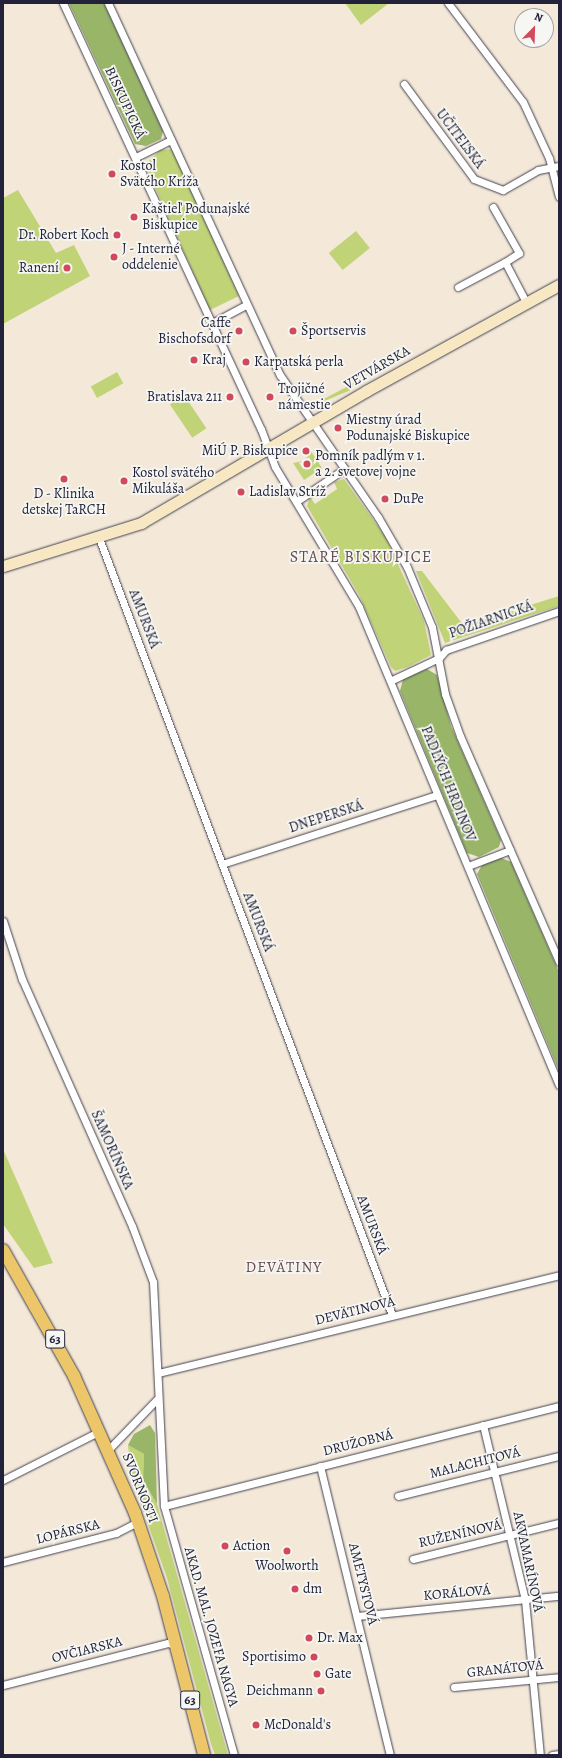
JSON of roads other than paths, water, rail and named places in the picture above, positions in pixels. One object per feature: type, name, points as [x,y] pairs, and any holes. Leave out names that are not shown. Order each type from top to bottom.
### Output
[{"type":"main road","name":"SVORNOSTI","points":[[3,1250],[45,1320],[100,1431],[138,1522],[177,1646],[204,1755]]},
{"type":"street","name":"BISKUPICKÁ","points":[[63,3],[212,323]]},
{"type":"street","name":"BISKUPICKÁ","points":[[108,3],[172,140],[246,305]]},
{"type":"street","points":[[448,3],[523,102],[556,166],[559,197]]},
{"type":"street","name":"UČITEĽSKÁ","points":[[404,84],[474,179],[503,190],[538,170],[556,166]]},
{"type":"street","points":[[136,157],[172,140]]},
{"type":"street","points":[[458,287],[505,262],[519,252],[493,207]]},
{"type":"street","points":[[505,262],[527,304]]},
{"type":"street","name":"VETVÁRSKA","points":[[3,566],[99,538],[141,523],[268,451],[366,391],[527,304],[559,285]]},
{"type":"street","points":[[246,305],[280,375],[311,425],[344,469],[297,501],[268,451],[212,323],[246,305]]},
{"type":"street","name":"PADLÝCH HRDINOV","points":[[344,469],[386,529],[407,567],[427,615],[439,658],[445,694],[460,736],[559,962]]},
{"type":"street","name":"PADLÝCH HRDINOV","points":[[297,501],[358,607],[392,680],[437,795],[559,1084]]},
{"type":"street","name":"AMURSKÁ","points":[[99,538],[392,1315]]},
{"type":"street","name":"POŽIARNICKÁ","points":[[392,680],[439,658],[446,650],[458,645],[559,611]]},
{"type":"street","name":"DNEPERSKÁ","points":[[222,864],[437,795]]},
{"type":"street","points":[[468,866],[510,850]]},
{"type":"street","name":"ŠAMORÍNSKA","points":[[3,921],[22,979],[146,1261],[155,1295],[158,1398],[164,1506]]},
{"type":"street","name":"DEVÄTINOVÁ","points":[[158,1373],[559,1274]]},
{"type":"street","points":[[108,1450],[158,1398]]},
{"type":"street","name":"DRUŽOBNÁ","points":[[164,1506],[559,1406]]},
{"type":"street","name":"AKVAMARÍNOVÁ","points":[[483,1425],[525,1600],[540,1755]]},
{"type":"street","points":[[3,1480],[100,1431]]},
{"type":"street","name":"MALACHITOVÁ","points":[[398,1496],[559,1456]]},
{"type":"street","name":"AMETYSTOVÁ","points":[[320,1466],[390,1755]]},
{"type":"street","name":"AKAD. MAL. JOZEFA NAGYA","points":[[164,1506],[234,1755]]},
{"type":"street","name":"LOPÁRSKA","points":[[3,1562],[116,1533],[138,1522]]},
{"type":"street","name":"RUŽENÍNOVÁ","points":[[414,1558],[559,1523]]},
{"type":"street","name":"KORÁLOVÁ","points":[[357,1616],[559,1596]]},
{"type":"street","name":"OVČIARSKA","points":[[3,1685],[168,1643],[177,1646]]},
{"type":"street","name":"GRANÁTOVÁ","points":[[454,1687],[559,1677]]},
{"type":"street","points":[[552,1755],[559,1754]]},
{"type":"place","name":"Kostol Svätého Kríža","points":[[112,174]]},
{"type":"place","name":"Kaštieľ Podunajské Biskupice","points":[[134,217]]},
{"type":"place","name":"Dr. Robert Koch","points":[[117,235]]},
{"type":"place","name":"J - Interné oddelenie","points":[[114,257]]},
{"type":"place","name":"Ranení","points":[[67,268]]},
{"type":"place","name":"Caffe Bischofsdorf","points":[[239,331]]},
{"type":"place","name":"Športservis","points":[[293,331]]},
{"type":"place","name":"Kraj","points":[[194,360]]},
{"type":"place","name":"Karpatská perla","points":[[246,362]]},
{"type":"place","name":"Bratislava 211","points":[[230,397]]},
{"type":"place","name":"Trojičné námestie","points":[[270,397]]},
{"type":"place","name":"Miestny úrad Podunajské Biskupice","points":[[338,428]]},
{"type":"place","name":"MiÚ P. Biskupice","points":[[306,451]]},
{"type":"place","name":"Pomník padlým v 1. a 2. svetovej vojne","points":[[307,464]]},
{"type":"place","name":"D - Klinika detskej TaRCH","points":[[64,479]]},
{"type":"place","name":"Kostol svätého Mikuláša","points":[[124,481]]},
{"type":"place","name":"Ladislav Stríž","points":[[241,492]]},
{"type":"place","name":"DuPe","points":[[385,499]]},
{"type":"place","name":"Action","points":[[225,1546]]},
{"type":"place","name":"Woolworth","points":[[287,1551]]},
{"type":"place","name":"dm","points":[[295,1589]]},
{"type":"place","name":"Dr. Max","points":[[309,1638]]},
{"type":"place","name":"Sportisimo","points":[[314,1657]]},
{"type":"place","name":"Gate","points":[[317,1674]]},
{"type":"place","name":"Deichmann","points":[[321,1691]]},
{"type":"place","name":"McDonald's","points":[[256,1725]]},
{"type":"district","name":"STARÉ BISKUPICE","points":[[361,557]]},
{"type":"district","name":"DEVÄTINY","points":[[284,1268]]}]
